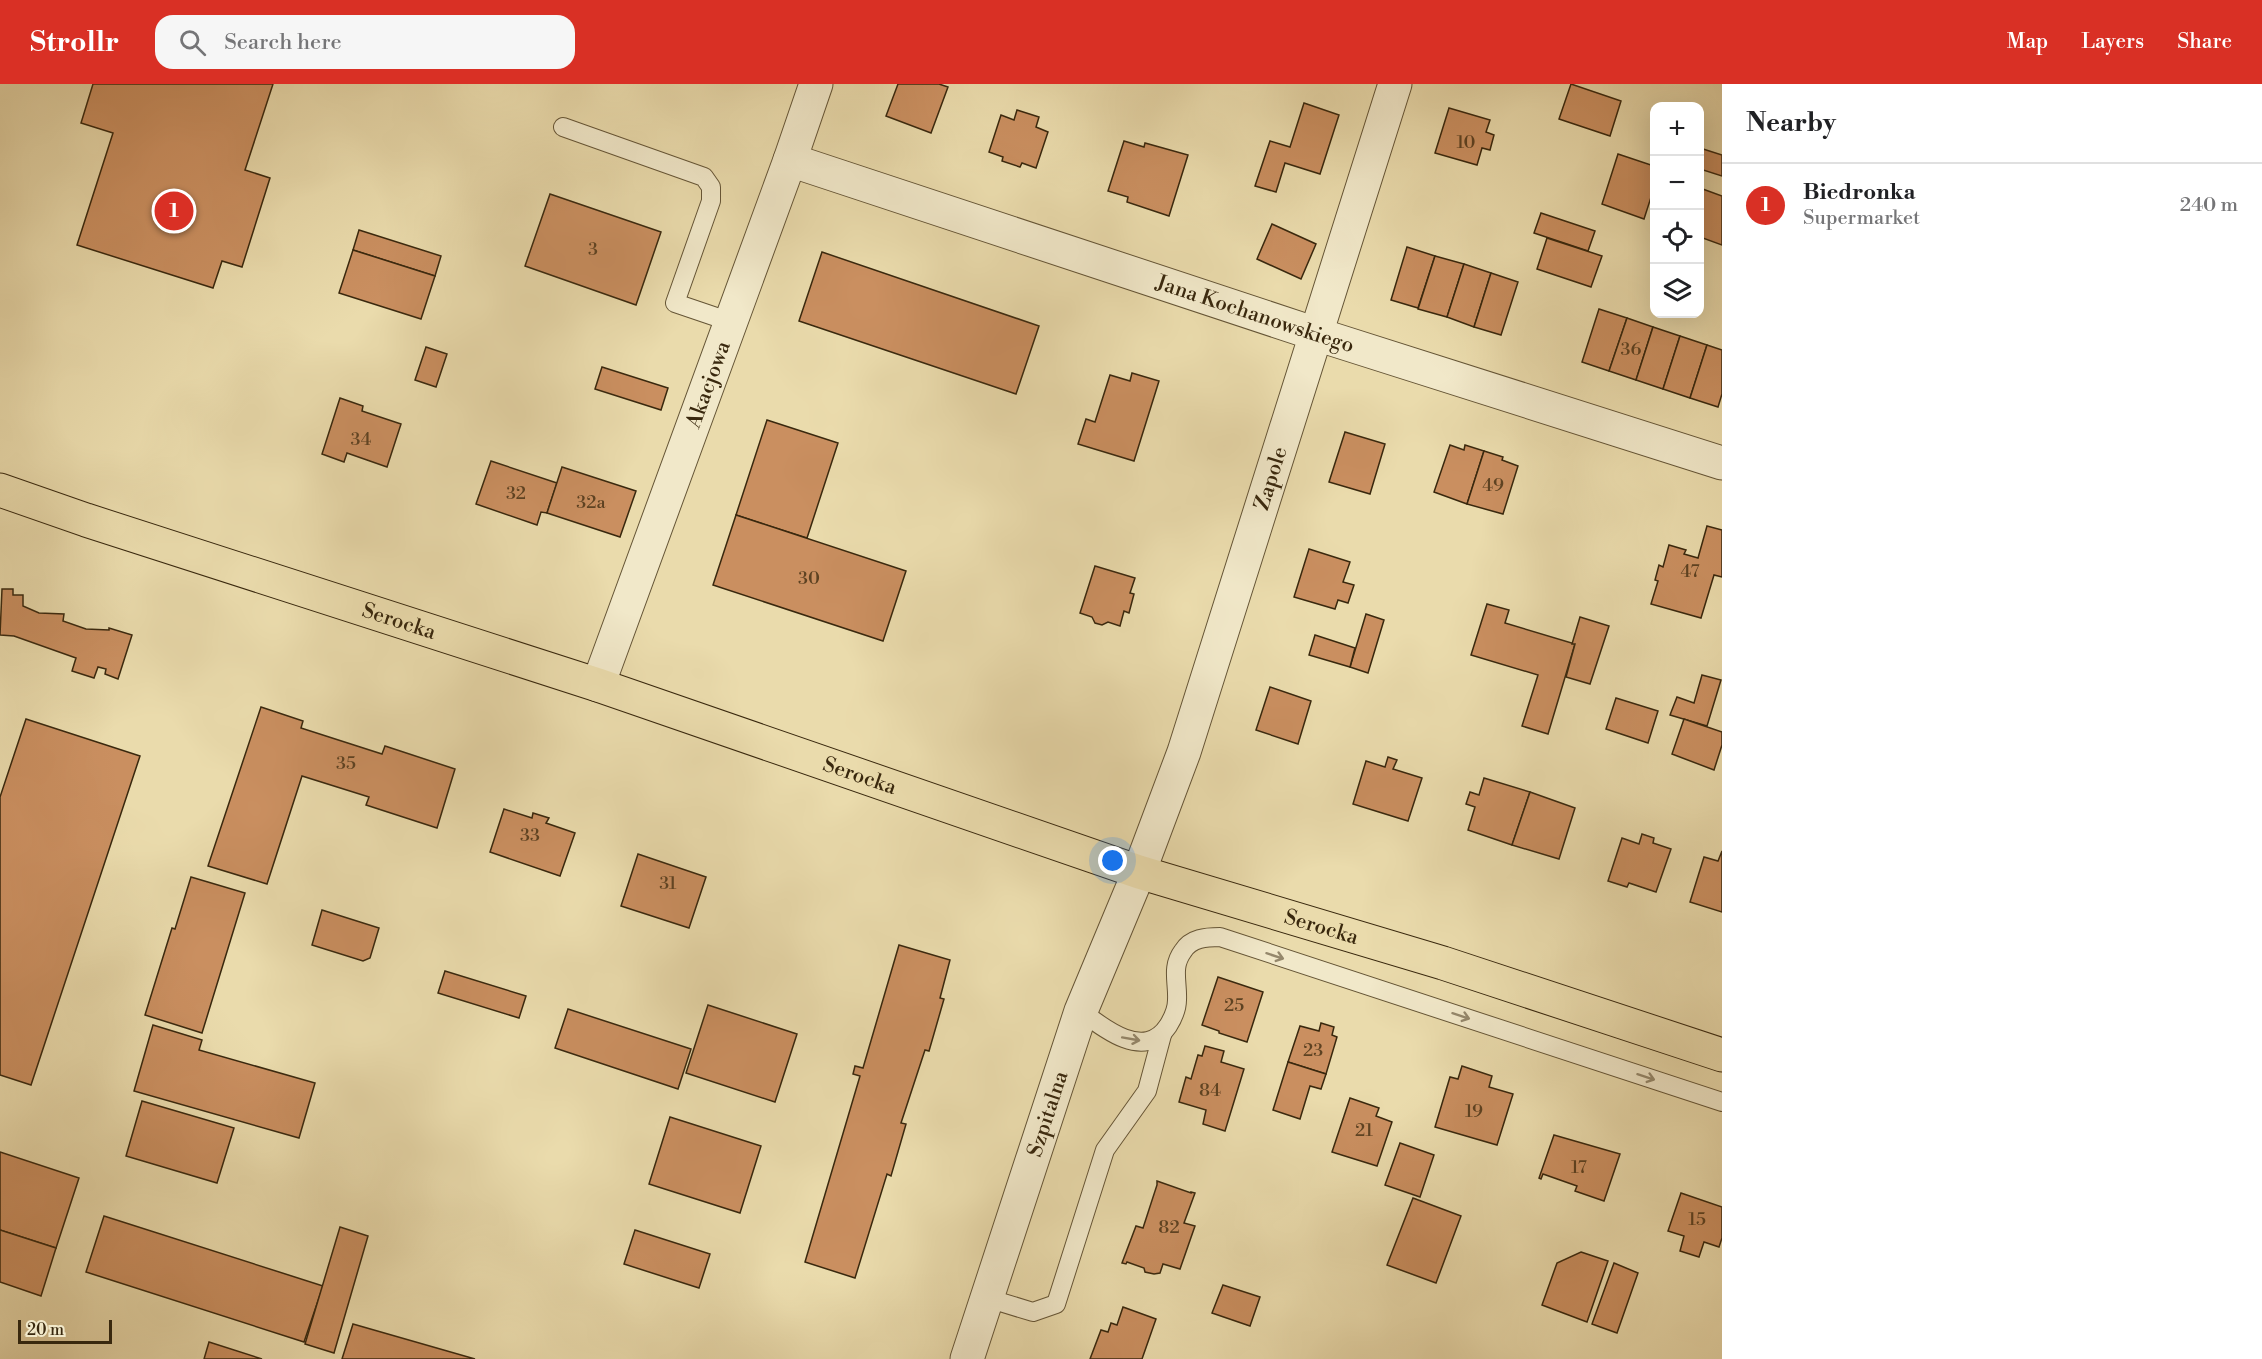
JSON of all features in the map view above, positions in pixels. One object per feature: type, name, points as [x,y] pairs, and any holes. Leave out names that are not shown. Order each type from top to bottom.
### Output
[{"type":"main road","name":"Serocka","points":[[0,490],[86,520],[598,685],[1138,872],[1443,963],[1722,1055]]},
{"type":"street","name":"Akacjowa","points":[[598,685],[816,84]]},
{"type":"street","name":"Zapole","points":[[1138,872],[1184,752],[1395,84]]},
{"type":"street","name":"Jana Kochanowskiego","points":[[790,160],[1316,334],[1722,463]]},
{"type":"street","name":"Szpitalna","points":[[967,1359],[1082,1011],[1138,872]]},
{"type":"lane","points":[[563,127],[704,177],[711,187],[711,201],[675,303],[731,322]]},
{"type":"lane","points":[[987,1298],[1034,1312],[1056,1304],[1105,1150],[1147,1091],[1162,1035],[1174,1017],[1177,1000],[1176,965],[1183,951],[1192,942],[1204,937],[1220,938],[1722,1102]]},
{"type":"lane","points":[[1082,1011],[1106,1031],[1125,1039],[1145,1042],[1162,1035]]},
{"type":"building","points":[[93,84],[273,84],[245,170],[270,178],[242,267],[222,261],[213,288],[77,245],[113,133],[81,123]]},
{"type":"building","points":[[898,84],[939,84],[948,87],[931,133],[886,116]]},
{"type":"building","points":[[1571,84],[1621,101],[1610,136],[1559,119]]},
{"type":"building","points":[[1304,103],[1339,115],[1320,174],[1285,163],[1276,192],[1255,186],[1270,141],[1290,147]]},
{"type":"building","points":[[1449,108],[1490,120],[1486,132],[1494,135],[1490,150],[1482,148],[1477,165],[1435,153]]},
{"type":"building","points":[[1017,110],[1039,117],[1036,127],[1048,132],[1036,168],[1022,163],[1020,167],[1002,161],[1003,157],[989,152],[1001,115],[1014,120]]},
{"type":"building","points":[[1124,141],[1144,147],[1145,143],[1188,155],[1169,216],[1127,202],[1128,197],[1108,191]]},
{"type":"building","points":[[1704,149],[1722,155],[1722,176],[1704,170]]},
{"type":"building","points":[[1618,154],[1650,165],[1650,200],[1644,219],[1602,204]]},
{"type":"building","points":[[1704,189],[1722,196],[1722,245],[1704,238]]},
{"type":"building","points":[[550,194],[661,232],[636,305],[525,266]]},
{"type":"building","points":[[1541,213],[1595,231],[1588,251],[1534,233]]},
{"type":"building","points":[[1272,224],[1316,244],[1301,279],[1257,259]]},
{"type":"building","points":[[359,230],[441,256],[435,276],[353,250]]},
{"type":"building","points":[[1547,238],[1602,256],[1591,287],[1537,269]]},
{"type":"building","points":[[1407,247],[1435,256],[1418,308],[1391,300]]},
{"type":"building","points":[[353,250],[435,276],[421,319],[339,293]]},
{"type":"building","points":[[822,252],[1039,326],[1016,394],[799,321]]},
{"type":"building","points":[[1435,256],[1464,264],[1447,317],[1418,309]]},
{"type":"building","points":[[1464,264],[1491,273],[1474,327],[1447,317]]},
{"type":"building","points":[[1491,273],[1518,282],[1501,335],[1474,327]]},
{"type":"building","points":[[1599,309],[1627,318],[1609,371],[1582,362]]},
{"type":"building","points":[[1627,318],[1653,327],[1636,380],[1609,371]]},
{"type":"building","points":[[1653,327],[1680,336],[1663,389],[1636,380]]},
{"type":"building","points":[[1680,336],[1707,345],[1690,398],[1663,389]]},
{"type":"building","points":[[1707,345],[1722,350],[1722,394],[1718,407],[1690,398]]},
{"type":"building","points":[[426,347],[447,354],[436,387],[415,380]]},
{"type":"building","points":[[602,367],[668,388],[661,410],[595,389]]},
{"type":"building","points":[[1132,373],[1159,381],[1134,461],[1078,444],[1086,419],[1095,422],[1110,375],[1130,381]]},
{"type":"building","points":[[340,398],[363,406],[362,411],[401,424],[387,467],[347,453],[344,462],[322,454]]},
{"type":"building","points":[[767,420],[838,443],[807,538],[736,515]]},
{"type":"building","points":[[1345,432],[1385,444],[1370,494],[1329,482]]},
{"type":"building","points":[[1450,445],[1464,450],[1465,445],[1484,451],[1467,504],[1434,492]]},
{"type":"building","points":[[1484,451],[1503,457],[1502,460],[1518,466],[1503,514],[1467,504]]},
{"type":"building","points":[[491,461],[557,483],[547,513],[541,512],[537,525],[476,504]]},
{"type":"building","points":[[562,467],[636,491],[620,537],[547,513]]},
{"type":"building","points":[[736,515],[906,571],[883,641],[713,585]]},
{"type":"building","points":[[1707,526],[1722,530],[1722,577],[1714,575],[1701,618],[1651,604],[1658,581],[1655,580],[1659,565],[1663,567],[1669,545],[1686,550],[1684,554],[1698,558]]},
{"type":"building","points":[[1309,549],[1350,562],[1343,582],[1354,585],[1348,603],[1338,600],[1335,609],[1294,597]]},
{"type":"building","points":[[1095,566],[1135,578],[1130,593],[1134,594],[1129,613],[1124,611],[1120,626],[1108,622],[1102,625],[1095,623],[1092,617],[1080,613]]},
{"type":"building","points":[[2,589],[13,589],[13,595],[23,595],[23,606],[39,613],[64,614],[63,621],[86,629],[109,630],[109,628],[132,635],[118,679],[105,674],[106,669],[98,667],[94,678],[72,671],[76,658],[14,636],[0,635]]},
{"type":"building","points":[[1487,604],[1509,610],[1505,623],[1575,644],[1548,734],[1522,726],[1538,675],[1471,655]]},
{"type":"building","points":[[1366,614],[1384,620],[1368,673],[1350,667]]},
{"type":"building","points":[[1580,617],[1609,626],[1590,684],[1566,677]]},
{"type":"building","points":[[1315,635],[1355,648],[1350,667],[1309,655]]},
{"type":"building","points":[[1702,675],[1721,680],[1707,726],[1670,715],[1677,697],[1694,703]]},
{"type":"building","points":[[1270,687],[1311,701],[1298,744],[1256,730]]},
{"type":"building","points":[[1616,698],[1658,711],[1648,743],[1606,729]]},
{"type":"building","points":[[261,707],[303,721],[301,728],[382,754],[385,746],[455,769],[437,828],[366,805],[369,797],[302,776],[267,884],[208,866]]},
{"type":"building","points":[[26,719],[140,756],[31,1085],[0,1075],[0,797]]},
{"type":"building","points":[[1684,719],[1722,732],[1722,745],[1714,770],[1672,754]]},
{"type":"building","points":[[1388,757],[1397,760],[1393,769],[1422,778],[1408,821],[1353,804],[1366,761],[1385,767]]},
{"type":"building","points":[[1484,778],[1530,792],[1512,845],[1468,830],[1475,807],[1466,804],[1470,792],[1479,795]]},
{"type":"building","points":[[1530,792],[1575,808],[1559,859],[1512,845]]},
{"type":"building","points":[[504,809],[532,818],[533,813],[549,818],[546,823],[575,833],[560,876],[490,852]]},
{"type":"building","points":[[1642,834],[1654,838],[1653,843],[1671,849],[1656,892],[1629,883],[1627,887],[1608,881],[1622,838],[1639,844]]},
{"type":"building","points":[[1722,851],[1722,912],[1690,902],[1704,857],[1718,861]]},
{"type":"building","points":[[638,854],[706,877],[689,928],[621,906]]},
{"type":"building","points":[[191,877],[245,893],[202,1033],[145,1015],[172,928],[175,929]]},
{"type":"building","points":[[322,910],[379,928],[370,958],[363,961],[312,945]]},
{"type":"building","points":[[899,945],[950,960],[940,998],[944,999],[929,1051],[925,1050],[901,1123],[906,1124],[891,1176],[887,1174],[855,1278],[805,1262],[860,1076],[853,1074],[855,1066],[863,1068]]},
{"type":"building","points":[[445,971],[526,996],[519,1018],[438,993]]},
{"type":"building","points":[[1218,977],[1263,992],[1247,1042],[1202,1025]]},
{"type":"building","points":[[708,1005],[797,1034],[775,1102],[686,1073]]},
{"type":"building","points":[[568,1009],[691,1049],[678,1089],[555,1048]]},
{"type":"building","points":[[1321,1023],[1334,1027],[1332,1035],[1337,1037],[1326,1074],[1288,1062],[1300,1026],[1319,1031]]},
{"type":"building","points":[[153,1025],[202,1040],[199,1050],[315,1083],[299,1138],[134,1091]]},
{"type":"building","points":[[1205,1046],[1224,1051],[1221,1062],[1244,1069],[1225,1131],[1203,1124],[1206,1110],[1179,1102],[1186,1077],[1191,1079],[1198,1055],[1202,1056]]},
{"type":"building","points":[[1288,1062],[1326,1074],[1321,1089],[1310,1086],[1300,1119],[1273,1110]]},
{"type":"building","points":[[1462,1066],[1492,1076],[1489,1087],[1513,1094],[1497,1145],[1435,1127],[1450,1077],[1458,1079]]},
{"type":"building","points":[[1350,1098],[1379,1108],[1376,1116],[1392,1122],[1377,1166],[1332,1152]]},
{"type":"building","points":[[142,1101],[234,1128],[217,1183],[126,1156]]},
{"type":"building","points":[[670,1117],[761,1146],[740,1213],[649,1184]]},
{"type":"building","points":[[1554,1135],[1620,1154],[1604,1201],[1575,1191],[1577,1186],[1543,1174],[1541,1179],[1539,1178]]},
{"type":"building","points":[[1400,1143],[1434,1155],[1420,1197],[1385,1185]]},
{"type":"building","points":[[0,1152],[79,1178],[56,1248],[0,1230]]},
{"type":"building","points":[[1157,1181],[1195,1193],[1184,1223],[1195,1226],[1180,1269],[1163,1264],[1160,1273],[1154,1274],[1145,1272],[1144,1268],[1127,1262],[1122,1263],[1136,1226],[1143,1228]]},
{"type":"building","points":[[1681,1193],[1722,1207],[1722,1238],[1719,1247],[1704,1242],[1699,1257],[1680,1251],[1684,1236],[1668,1231]]},
{"type":"building","points":[[1413,1198],[1461,1216],[1436,1283],[1387,1265]]},
{"type":"building","points":[[104,1216],[323,1286],[304,1342],[86,1272]]},
{"type":"building","points":[[340,1227],[368,1236],[334,1353],[305,1344]]},
{"type":"building","points":[[0,1230],[56,1248],[41,1296],[0,1282]]},
{"type":"building","points":[[635,1230],[710,1254],[699,1288],[624,1264]]},
{"type":"building","points":[[1581,1252],[1608,1261],[1587,1322],[1542,1305],[1557,1263]]},
{"type":"building","points":[[1614,1263],[1638,1273],[1617,1333],[1592,1324]]},
{"type":"building","points":[[1223,1285],[1260,1297],[1250,1326],[1212,1313]]},
{"type":"building","points":[[1123,1307],[1156,1319],[1142,1359],[1090,1359],[1101,1330],[1108,1332],[1111,1323],[1117,1325]]},
{"type":"building","points":[[353,1324],[475,1359],[342,1359]]},
{"type":"building","points":[[209,1342],[262,1359],[204,1359]]},
{"type":"place","name":"Biedronka","points":[[174,211]]}]
